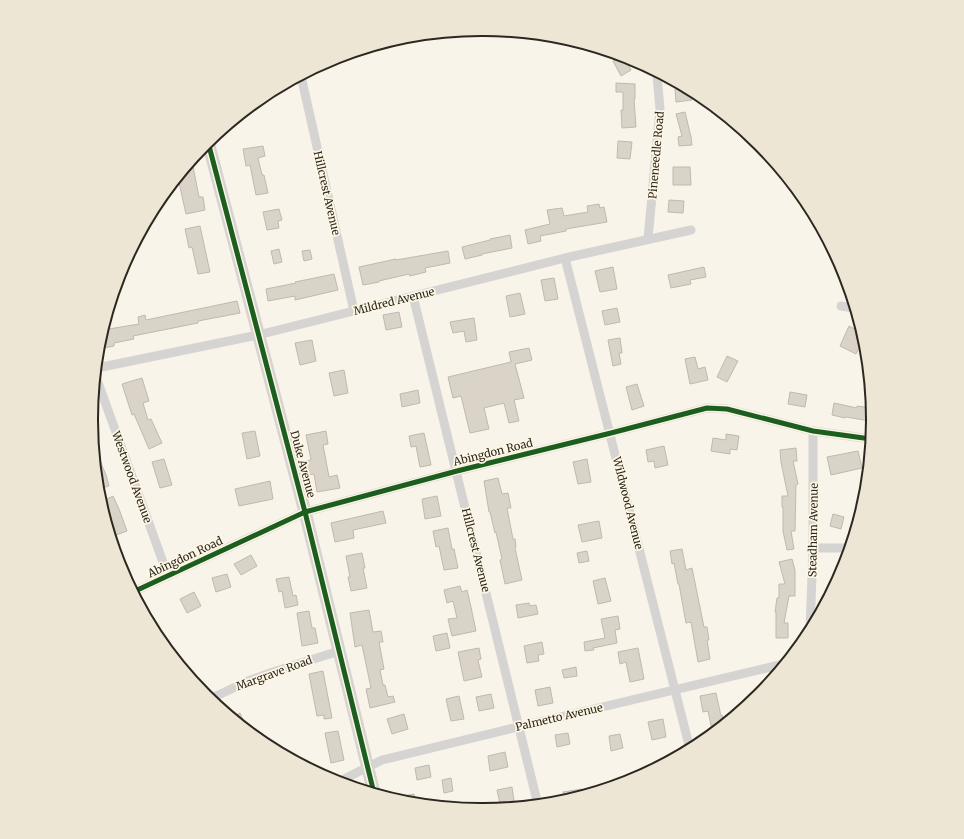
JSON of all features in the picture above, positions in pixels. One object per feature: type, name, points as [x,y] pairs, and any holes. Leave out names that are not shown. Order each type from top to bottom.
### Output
[{"type":"street","name":"Pineneedle Road","points":[[648,239],[660,109],[657,79]]},
{"type":"street","name":"Hillcrest Avenue","points":[[301,81],[354,311]]},
{"type":"street","name":"Duke Avenue","points":[[210,149],[305,512],[373,787]]},
{"type":"street","name":"Mildred Avenue","points":[[102,367],[258,335],[565,258],[691,230]]},
{"type":"street","name":"Wildwood Avenue","points":[[565,258],[611,433],[688,742]]},
{"type":"street","name":"Hillcrest Avenue","points":[[413,296],[537,799]]},
{"type":"street","points":[[841,306],[848,307]]},
{"type":"street","name":"Westwood Avenue","points":[[100,387],[168,576]]},
{"type":"street","name":"Abingdon Road","points":[[138,590],[305,512],[457,471],[707,408],[727,409],[813,431],[865,438]]},
{"type":"street","name":"Steadham Avenue","points":[[811,617],[814,548],[813,431]]},
{"type":"street","points":[[814,548],[843,548]]},
{"type":"street","name":"Margrave Road","points":[[216,696],[248,681],[272,672],[339,651]]},
{"type":"street","name":"Palmetto Avenue","points":[[346,778],[382,760],[775,666]]},
{"type":"building","points":[[615,60],[628,65],[631,70],[621,76],[613,61]]},
{"type":"building","points":[[616,83],[635,84],[634,99],[636,127],[622,128],[621,110],[623,110],[623,92],[616,92]]},
{"type":"building","points":[[675,89],[677,89],[692,100],[676,102]]},
{"type":"building","points":[[685,112],[692,145],[679,146],[678,137],[682,136],[676,114]]},
{"type":"building","points":[[618,141],[632,142],[630,159],[617,158]]},
{"type":"building","points":[[263,146],[265,156],[258,158],[268,193],[256,195],[250,165],[246,166],[243,149]]},
{"type":"building","points":[[673,167],[690,167],[691,185],[673,185]]},
{"type":"building","points":[[193,168],[199,197],[203,197],[205,210],[186,214],[179,184]]},
{"type":"building","points":[[669,200],[684,201],[683,213],[668,212]]},
{"type":"building","points":[[599,204],[600,208],[604,207],[607,222],[566,229],[566,231],[540,236],[541,241],[528,244],[525,230],[550,224],[547,210],[562,208],[564,216],[588,212],[587,206]]},
{"type":"building","points":[[279,209],[282,220],[278,221],[279,228],[267,230],[263,212]]},
{"type":"building","points":[[200,226],[210,272],[198,274],[192,247],[189,248],[185,229]]},
{"type":"building","points":[[510,235],[512,248],[465,259],[462,247]]},
{"type":"building","points":[[279,249],[282,262],[274,264],[271,251]]},
{"type":"building","points":[[310,250],[312,259],[304,261],[302,251]]},
{"type":"building","points":[[448,251],[450,263],[425,268],[426,272],[410,276],[409,274],[363,285],[359,267],[396,259]]},
{"type":"building","points":[[613,267],[617,289],[600,292],[595,271]]},
{"type":"building","points":[[704,267],[706,277],[690,280],[691,284],[671,288],[668,275]]},
{"type":"building","points":[[334,274],[338,290],[295,300],[295,296],[268,301],[266,289]]},
{"type":"building","points":[[554,278],[558,299],[545,301],[541,280]]},
{"type":"building","points":[[520,293],[525,314],[510,317],[506,296]]},
{"type":"building","points":[[237,301],[240,313],[133,336],[134,339],[114,343],[114,346],[106,348],[110,329],[139,324],[138,317],[145,315],[146,320]]},
{"type":"building","points":[[617,308],[620,322],[605,325],[602,311]]},
{"type":"building","points":[[399,312],[402,327],[386,330],[383,315]]},
{"type":"building","points":[[474,318],[477,340],[466,342],[464,331],[453,333],[450,322]]},
{"type":"building","points":[[849,326],[854,329],[859,349],[856,354],[840,346]]},
{"type":"building","points":[[620,338],[622,353],[619,353],[621,364],[613,366],[608,340]]},
{"type":"building","points":[[312,340],[316,361],[300,365],[295,343]]},
{"type":"building","points":[[529,348],[532,360],[515,364],[524,398],[514,400],[519,421],[509,423],[504,403],[484,408],[489,429],[470,433],[461,396],[453,398],[448,377],[511,362],[509,352]]},
{"type":"building","points":[[727,356],[738,361],[727,382],[717,377]]},
{"type":"building","points":[[695,357],[698,369],[705,367],[708,380],[690,384],[685,359]]},
{"type":"building","points":[[344,370],[348,393],[334,396],[329,373]]},
{"type":"building","points":[[142,378],[149,401],[143,403],[148,420],[151,419],[162,443],[149,449],[134,414],[132,415],[122,384]]},
{"type":"building","points":[[637,384],[644,406],[632,410],[626,387]]},
{"type":"building","points":[[418,390],[420,403],[402,407],[400,394]]},
{"type":"building","points":[[790,392],[807,395],[805,407],[788,404]]},
{"type":"building","points":[[834,403],[857,408],[857,406],[866,407],[866,420],[845,418],[832,415]]},
{"type":"building","points":[[255,431],[260,456],[247,459],[242,433]]},
{"type":"building","points":[[326,431],[328,444],[323,445],[329,477],[337,475],[340,488],[317,492],[314,474],[308,475],[305,461],[311,460],[306,435]]},
{"type":"building","points":[[424,433],[431,465],[420,467],[416,446],[411,447],[409,436]]},
{"type":"building","points":[[726,434],[739,436],[737,450],[730,449],[730,454],[711,451],[713,438],[726,440]]},
{"type":"building","points":[[664,446],[668,465],[655,468],[654,461],[648,462],[646,450]]},
{"type":"building","points":[[796,448],[797,461],[793,461],[798,484],[796,485],[795,531],[791,531],[794,549],[787,550],[783,531],[782,496],[788,496],[780,450]]},
{"type":"building","points":[[858,451],[862,468],[831,475],[827,457]]},
{"type":"building","points":[[164,459],[172,485],[160,488],[152,462]]},
{"type":"building","points":[[587,459],[591,482],[578,484],[573,462]]},
{"type":"building","points":[[101,463],[106,475],[109,486],[105,487]]},
{"type":"building","points":[[498,478],[502,494],[508,493],[511,508],[507,508],[513,539],[515,539],[515,548],[522,580],[505,584],[500,560],[502,559],[496,532],[495,533],[489,512],[484,481]]},
{"type":"building","points":[[270,481],[273,499],[239,506],[235,489]]},
{"type":"building","points":[[113,496],[127,531],[117,535],[107,499]]},
{"type":"building","points":[[437,496],[441,516],[425,519],[422,499]]},
{"type":"building","points":[[383,511],[386,523],[353,530],[354,538],[335,542],[331,523]]},
{"type":"building","points":[[833,514],[844,517],[841,529],[830,526]]},
{"type":"building","points":[[599,521],[602,538],[582,542],[578,525]]},
{"type":"building","points":[[448,528],[452,549],[454,549],[458,568],[444,570],[439,546],[436,547],[433,531]]},
{"type":"building","points":[[682,549],[686,570],[692,568],[704,627],[707,627],[709,640],[707,640],[710,659],[698,662],[691,622],[686,623],[679,584],[674,563],[672,564],[670,551]]},
{"type":"building","points":[[587,551],[589,561],[579,563],[577,553]]},
{"type":"building","points":[[362,553],[367,588],[351,591],[346,556]]},
{"type":"building","points":[[251,555],[257,566],[241,575],[234,564]]},
{"type":"building","points":[[792,559],[795,570],[795,596],[789,596],[784,623],[788,623],[788,638],[776,638],[775,612],[777,598],[779,598],[779,584],[785,584],[779,562]]},
{"type":"building","points":[[227,574],[231,587],[216,592],[212,578]]},
{"type":"building","points":[[289,577],[293,596],[296,595],[298,605],[285,608],[282,591],[279,592],[276,579]]},
{"type":"building","points":[[605,578],[611,601],[598,604],[593,581]]},
{"type":"building","points":[[460,586],[462,592],[467,590],[476,631],[452,636],[448,619],[457,618],[453,601],[447,603],[444,590]]},
{"type":"building","points":[[194,592],[201,606],[187,613],[180,599]]},
{"type":"building","points":[[529,603],[530,606],[536,605],[538,614],[518,618],[516,605]]},
{"type":"building","points":[[369,610],[373,632],[381,631],[383,642],[379,642],[384,669],[380,670],[383,685],[385,685],[388,697],[393,696],[395,702],[370,708],[366,689],[371,688],[362,645],[355,647],[350,613]]},
{"type":"building","points":[[309,611],[312,628],[315,628],[318,643],[302,646],[297,613]]},
{"type":"building","points":[[618,616],[620,629],[615,630],[617,643],[593,648],[594,650],[585,651],[584,642],[605,638],[601,619]]},
{"type":"building","points":[[447,633],[450,648],[436,651],[433,636]]},
{"type":"building","points":[[542,642],[544,654],[538,655],[539,661],[527,663],[524,646]]},
{"type":"building","points":[[479,648],[481,659],[478,660],[482,677],[464,681],[458,652]]},
{"type":"building","points":[[638,648],[644,679],[630,682],[626,662],[620,664],[618,652]]},
{"type":"building","points":[[576,667],[577,676],[564,678],[562,670]]},
{"type":"building","points":[[323,671],[332,718],[324,719],[324,715],[317,716],[309,674]]},
{"type":"building","points":[[550,687],[553,703],[538,706],[535,690]]},
{"type":"building","points":[[716,693],[723,718],[711,727],[708,711],[703,712],[700,696]]},
{"type":"building","points":[[491,694],[494,708],[479,711],[476,697]]},
{"type":"building","points":[[459,696],[464,719],[451,721],[446,699]]},
{"type":"building","points":[[404,714],[408,729],[392,734],[387,719]]},
{"type":"building","points":[[663,719],[666,737],[652,740],[648,722]]},
{"type":"building","points":[[338,731],[344,760],[331,763],[325,733]]},
{"type":"building","points":[[568,733],[570,744],[557,747],[555,735]]},
{"type":"building","points":[[620,734],[623,748],[611,751],[609,736]]},
{"type":"building","points":[[505,752],[508,767],[490,771],[488,756]]},
{"type":"building","points":[[429,765],[431,777],[417,780],[415,768]]},
{"type":"building","points":[[451,778],[453,791],[444,793],[442,780]]},
{"type":"building","points":[[512,787],[514,801],[500,802],[497,790]]},
{"type":"building","points":[[582,789],[582,790],[564,794],[563,792]]},
{"type":"building","points":[[414,794],[415,797],[407,796],[405,796]]},
{"type":"cycle path","points":[[210,149],[305,512],[373,787]]},
{"type":"cycle path","points":[[138,590],[305,512],[457,471],[707,408],[727,409],[813,431],[865,438]]}]
